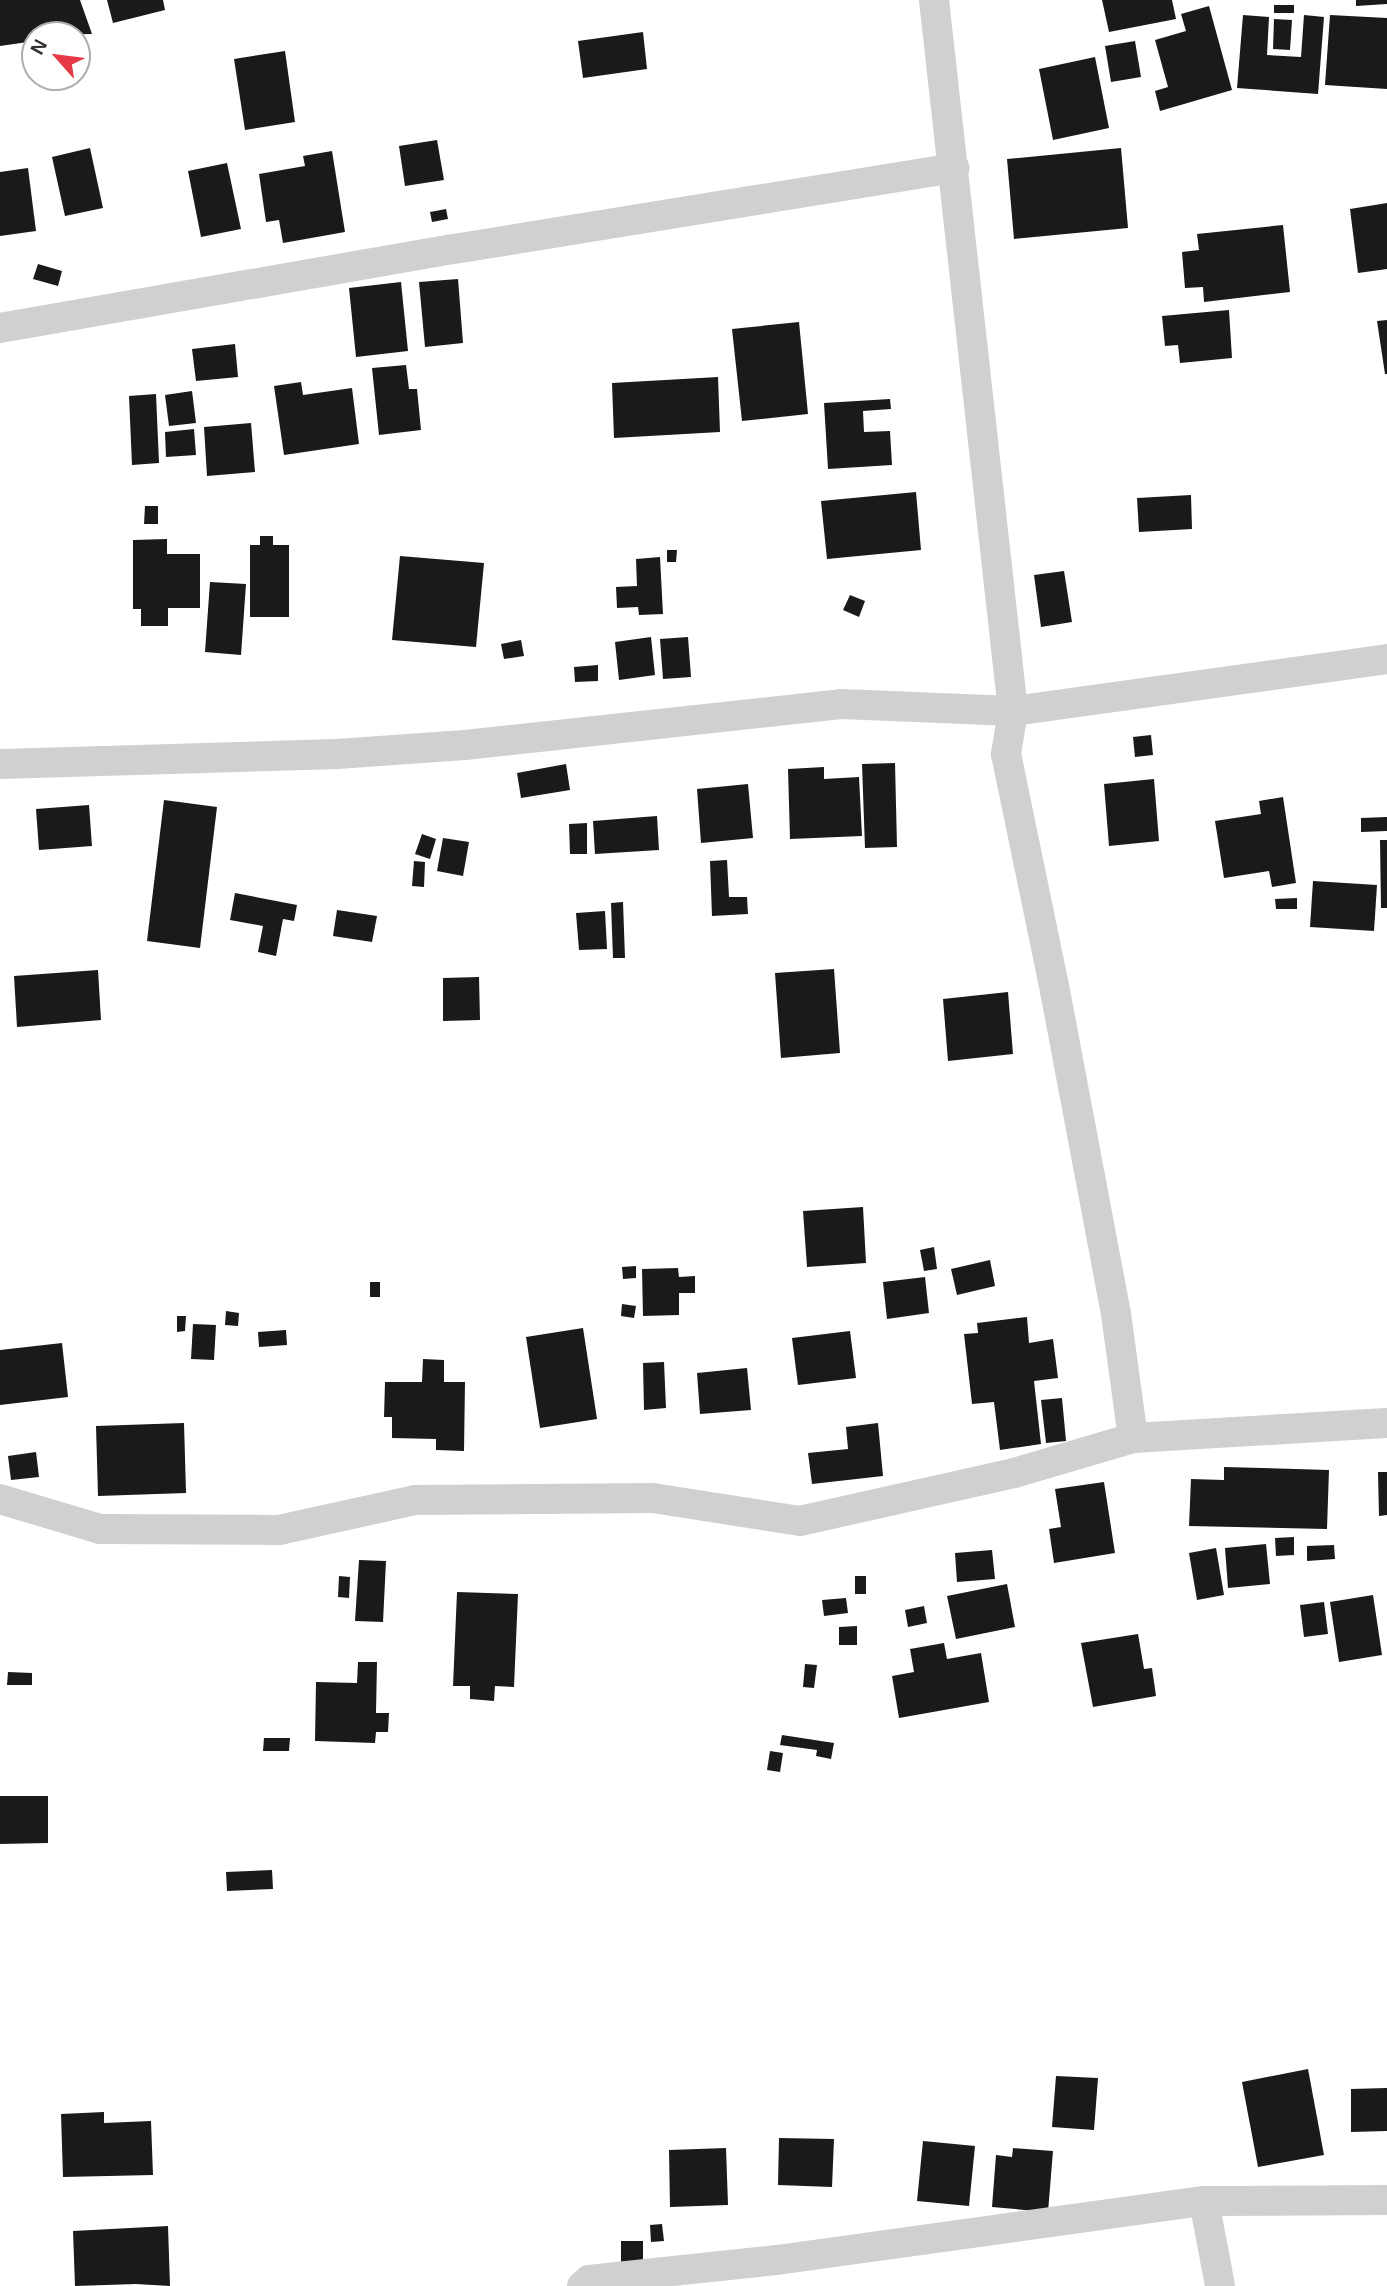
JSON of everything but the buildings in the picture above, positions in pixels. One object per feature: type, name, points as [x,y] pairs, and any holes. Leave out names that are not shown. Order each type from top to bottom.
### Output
[{"type":"street","points":[[934,0],[1013,711],[1006,754],[1058,1004],[1116,1314],[1133,1438]]},
{"type":"street","points":[[0,328],[467,246],[954,168]]},
{"type":"street","points":[[0,764],[337,754],[465,745],[841,704],[1013,711],[1387,659]]},
{"type":"street","points":[[0,1499],[100,1529],[279,1530],[415,1500],[653,1498],[800,1521],[1014,1473],[1133,1438],[1387,1423]]},
{"type":"street","points":[[582,2286],[589,2280],[777,2260],[1204,2201],[1387,2200]]},
{"type":"street","points":[[1204,2201],[1220,2286]]}]
